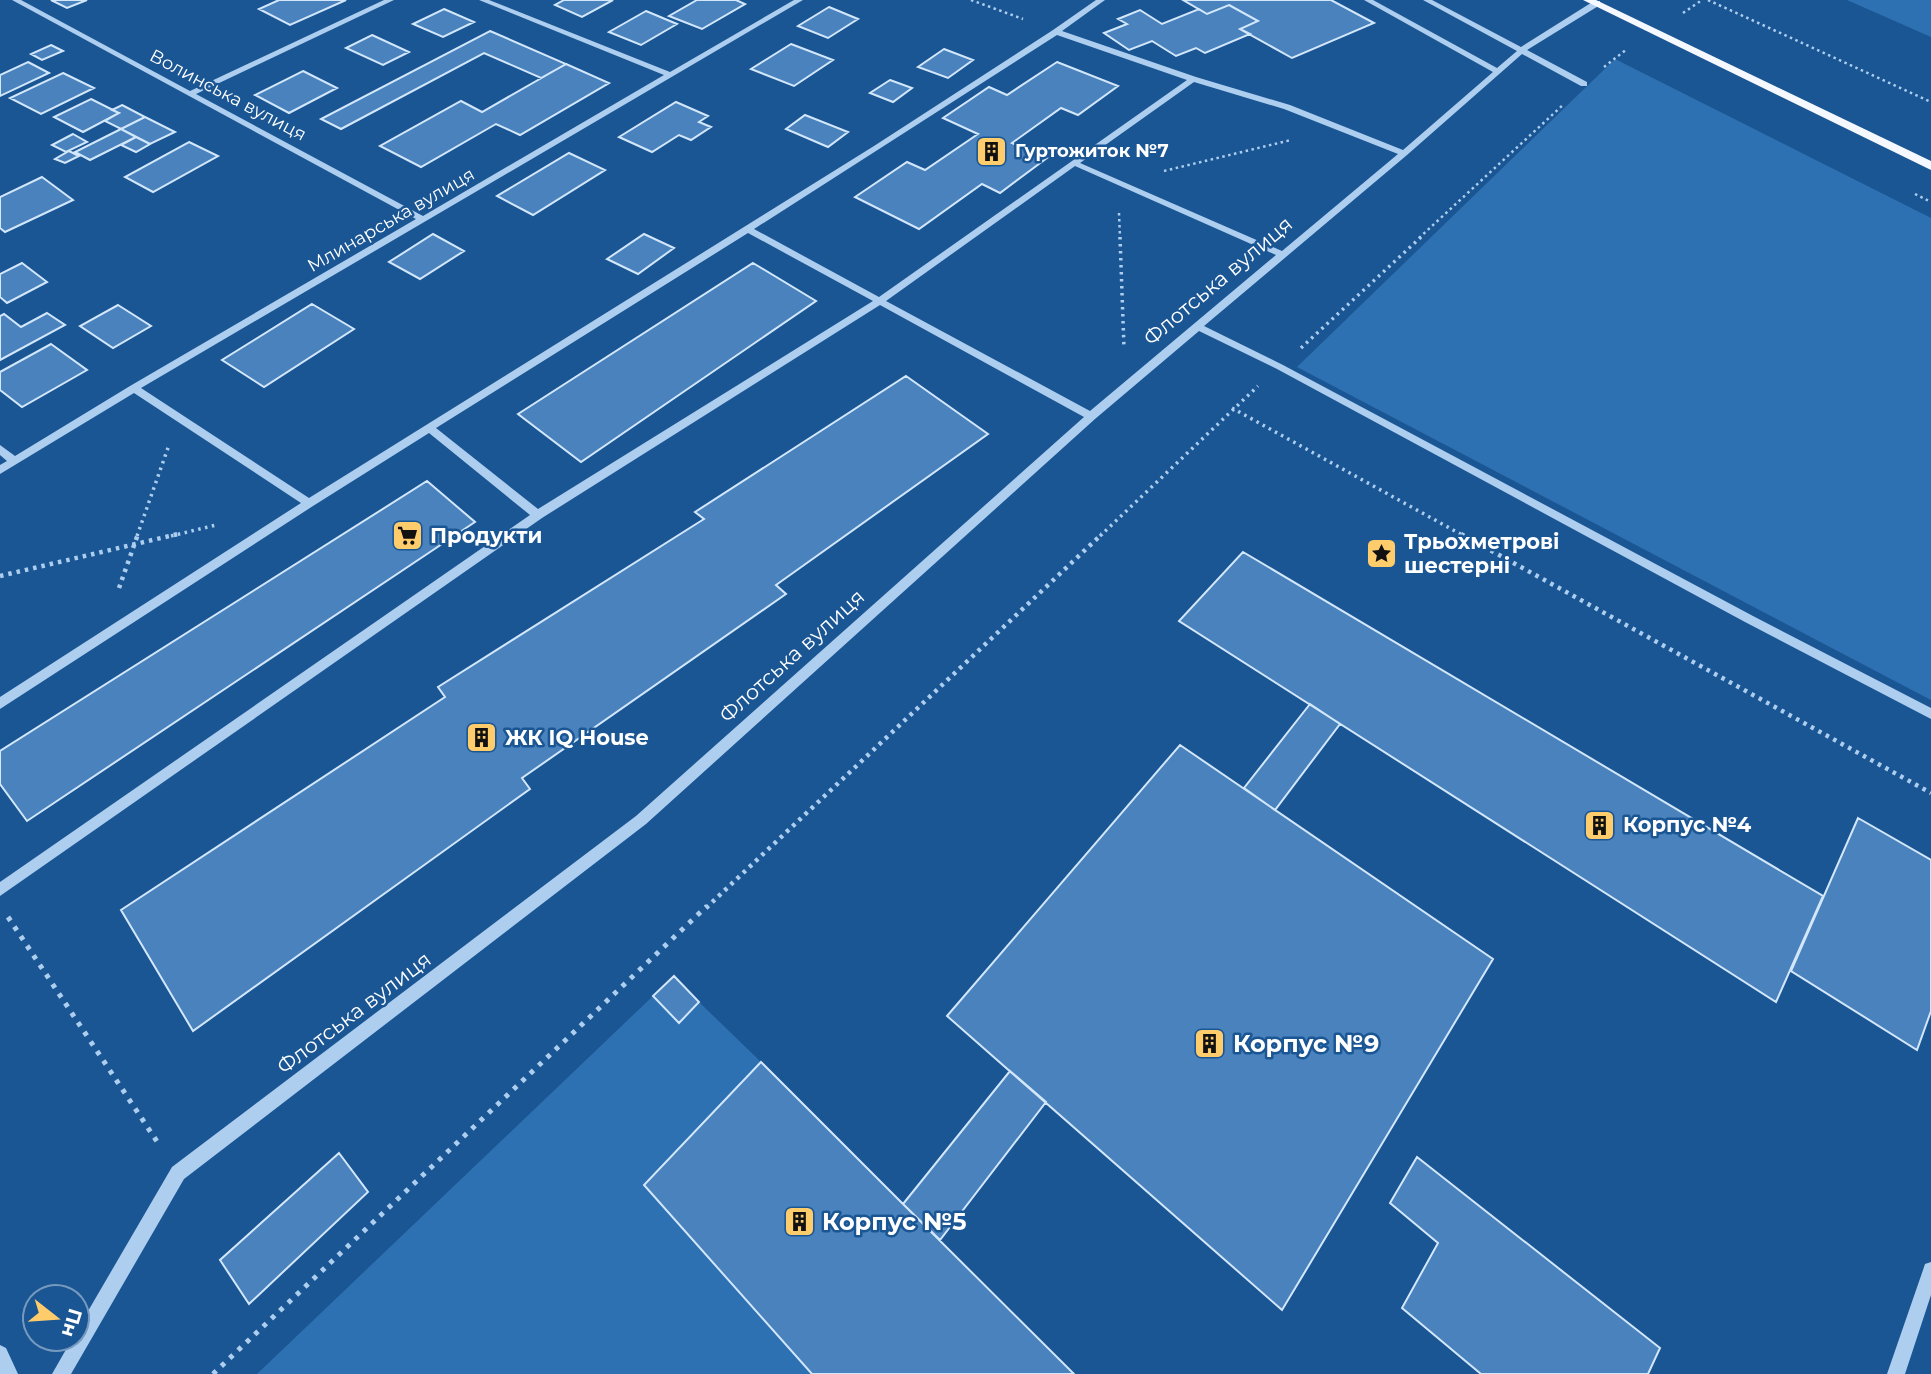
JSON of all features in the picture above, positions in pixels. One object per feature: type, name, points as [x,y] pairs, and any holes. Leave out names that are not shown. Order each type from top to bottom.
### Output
[{"type":"main road","points":[[1592,1],[1931,166]]},
{"type":"street","name":"Волинська вулиця","points":[[16,0],[424,220]]},
{"type":"street","points":[[192,93],[390,0]]},
{"type":"street","points":[[483,0],[668,74]]},
{"type":"street","name":"Млинарська вулиця","points":[[0,470],[134,388],[424,220],[668,74],[799,0]]},
{"type":"street","points":[[0,704],[309,503],[749,230],[1056,33],[1101,0]]},
{"type":"street","points":[[1368,0],[1497,71]]},
{"type":"street","points":[[1427,0],[1584,84]]},
{"type":"street","name":"Флотська вулиця","points":[[61,1374],[178,1173],[641,820],[1091,416],[1405,153],[1522,50],[1592,1]]},
{"type":"street","points":[[1056,33],[1287,107],[1405,153]]},
{"type":"street","points":[[0,890],[538,515],[881,300],[1193,79]]},
{"type":"street","points":[[1074,163],[1283,255]]},
{"type":"street","points":[[749,230],[1091,416]]},
{"type":"street","points":[[1197,326],[1280,367],[1931,714]]},
{"type":"street","points":[[134,388],[309,503]]},
{"type":"street","points":[[429,428],[538,515]]},
{"type":"street","points":[[0,449],[15,461]]},
{"type":"street","points":[[1896,1374],[1931,1270]]},
{"type":"street","points":[[0,1354],[9,1374]]},
{"type":"path","points":[[971,0],[1056,33]]},
{"type":"path","points":[[1695,5],[1702,0]]},
{"type":"path","points":[[1708,0],[1931,102]]},
{"type":"path","points":[[213,1374],[1232,408],[1280,367],[1584,84],[1623,49],[1675,40]]},
{"type":"path","points":[[1124,349],[1117,183],[1340,128]]},
{"type":"path","points":[[1232,408],[1931,793]]},
{"type":"path","points":[[102,637],[179,417]]},
{"type":"path","points":[[0,576],[228,522]]},
{"type":"path","points":[[0,905],[178,1173]]},
{"type":"shaded area","points":[[1847,0],[1931,0],[1931,37]]},
{"type":"shaded area","points":[[1615,59],[1931,218],[1931,700],[1297,367]]},
{"type":"shaded area","points":[[653,996],[679,1022],[699,1002],[761,1062],[644,1185],[812,1374],[257,1374]]},
{"type":"building","points":[[51,0],[87,0],[67,8]]},
{"type":"building","points":[[279,0],[346,0],[290,25],[259,9]]},
{"type":"building","points":[[564,0],[613,0],[582,17],[555,5]]},
{"type":"building","points":[[697,0],[736,0],[745,4],[702,29],[669,16]]},
{"type":"building","points":[[1183,0],[1331,0],[1374,23],[1292,58],[1240,29],[1258,21],[1229,5],[1207,14]]},
{"type":"building","points":[[1229,5],[1258,21],[1240,29],[1250,34],[1205,53],[1196,48],[1176,56],[1152,41],[1129,50],[1104,33],[1127,24],[1118,19],[1140,10],[1162,24],[1199,9],[1207,14]]},
{"type":"building","points":[[829,7],[858,19],[828,38],[798,26]]},
{"type":"building","points":[[444,9],[474,22],[443,37],[413,24]]},
{"type":"building","points":[[646,11],[677,24],[641,45],[609,32]]},
{"type":"building","points":[[490,31],[566,64],[541,78],[484,53],[341,129],[321,119]]},
{"type":"building","points":[[372,35],[409,52],[383,65],[346,48]]},
{"type":"building","points":[[791,44],[833,60],[794,86],[751,69]]},
{"type":"building","points":[[51,45],[63,51],[42,60],[31,54]]},
{"type":"building","points":[[944,49],[973,60],[948,78],[918,67]]},
{"type":"building","points":[[28,62],[49,73],[0,96],[0,75]]},
{"type":"building","name":"Гуртожиток №7","points":[[1057,62],[1118,86],[1078,115],[1061,108],[1012,143],[1047,158],[1000,193],[982,184],[919,229],[855,197],[907,162],[925,170],[978,134],[943,118],[989,87],[1007,95]]},
{"type":"building","points":[[566,64],[609,83],[520,135],[496,124],[421,167],[380,146],[461,101],[482,112]]},
{"type":"building","points":[[303,71],[337,88],[289,113],[255,95]]},
{"type":"building","points":[[63,73],[94,88],[41,114],[10,98]]},
{"type":"building","points":[[890,80],[912,88],[893,102],[870,93]]},
{"type":"building","points":[[91,99],[119,113],[83,132],[54,117]]},
{"type":"building","points":[[676,102],[708,116],[699,122],[711,127],[691,140],[679,135],[652,152],[619,137]]},
{"type":"building","points":[[122,105],[145,117],[121,129],[105,121],[119,113],[112,110]]},
{"type":"building","points":[[805,115],[848,132],[828,147],[786,129]]},
{"type":"building","points":[[145,117],[175,132],[150,144],[121,129]]},
{"type":"building","points":[[121,129],[136,137],[90,160],[75,152]]},
{"type":"building","points":[[73,134],[87,142],[66,152],[52,145]]},
{"type":"building","points":[[136,137],[150,144],[136,152],[121,145]]},
{"type":"building","points":[[189,142],[218,156],[153,192],[125,177]]},
{"type":"building","points":[[69,151],[79,156],[65,163],[55,159]]},
{"type":"building","points":[[569,153],[605,170],[533,215],[497,196]]},
{"type":"building","points":[[42,177],[73,200],[5,232],[0,228],[0,197]]},
{"type":"building","points":[[433,234],[464,251],[420,279],[389,262]]},
{"type":"building","points":[[644,234],[674,248],[638,274],[607,259]]},
{"type":"building","points":[[22,263],[47,282],[7,303],[0,297],[0,274]]},
{"type":"building","points":[[753,263],[816,301],[581,462],[518,414]]},
{"type":"building","points":[[312,304],[354,329],[264,387],[222,360]]},
{"type":"building","points":[[118,305],[151,326],[113,348],[80,326]]},
{"type":"building","points":[[47,313],[65,325],[0,360],[0,316],[4,314],[21,327]]},
{"type":"building","points":[[51,344],[87,370],[22,407],[0,390],[0,372]]},
{"type":"building","name":"ЖК IQ House","points":[[906,376],[988,434],[776,585],[786,594],[522,778],[530,789],[193,1031],[121,910],[445,697],[438,687],[704,519],[695,512]]},
{"type":"building","points":[[427,481],[475,522],[27,821],[0,784],[0,751]]},
{"type":"building","name":"Корпус №4","points":[[1243,552],[1823,896],[1776,1002],[1179,621]]},
{"type":"building","points":[[1310,704],[1340,724],[1275,810],[1244,788]]},
{"type":"building","name":"Корпус №9","points":[[1180,745],[1493,959],[1282,1310],[947,1016]]},
{"type":"building","points":[[1858,818],[1931,860],[1931,1011],[1917,1050],[1791,971]]},
{"type":"building","points":[[674,976],[699,1002],[679,1023],[653,996]]},
{"type":"building","name":"Корпус №5","points":[[761,1062],[1074,1374],[812,1374],[644,1185]]},
{"type":"building","points":[[1010,1071],[1046,1102],[940,1240],[903,1204]]},
{"type":"building","points":[[339,1153],[368,1192],[249,1304],[220,1260]]},
{"type":"building","points":[[1417,1157],[1660,1348],[1648,1374],[1481,1374],[1402,1308],[1438,1243],[1390,1203]]},
{"type":"place","name":"Гуртожиток №7","points":[[992,151]]},
{"type":"place","name":"Продукти","points":[[407,536]]},
{"type":"place","name":"Трьохметрові шестерні","points":[[1381,554]]},
{"type":"place","name":"ЖК IQ House","points":[[482,738]]},
{"type":"place","name":"Корпус №4","points":[[1600,825]]},
{"type":"place","name":"Корпус №9","points":[[1210,1044]]},
{"type":"place","name":"Корпус №5","points":[[799,1222]]}]
